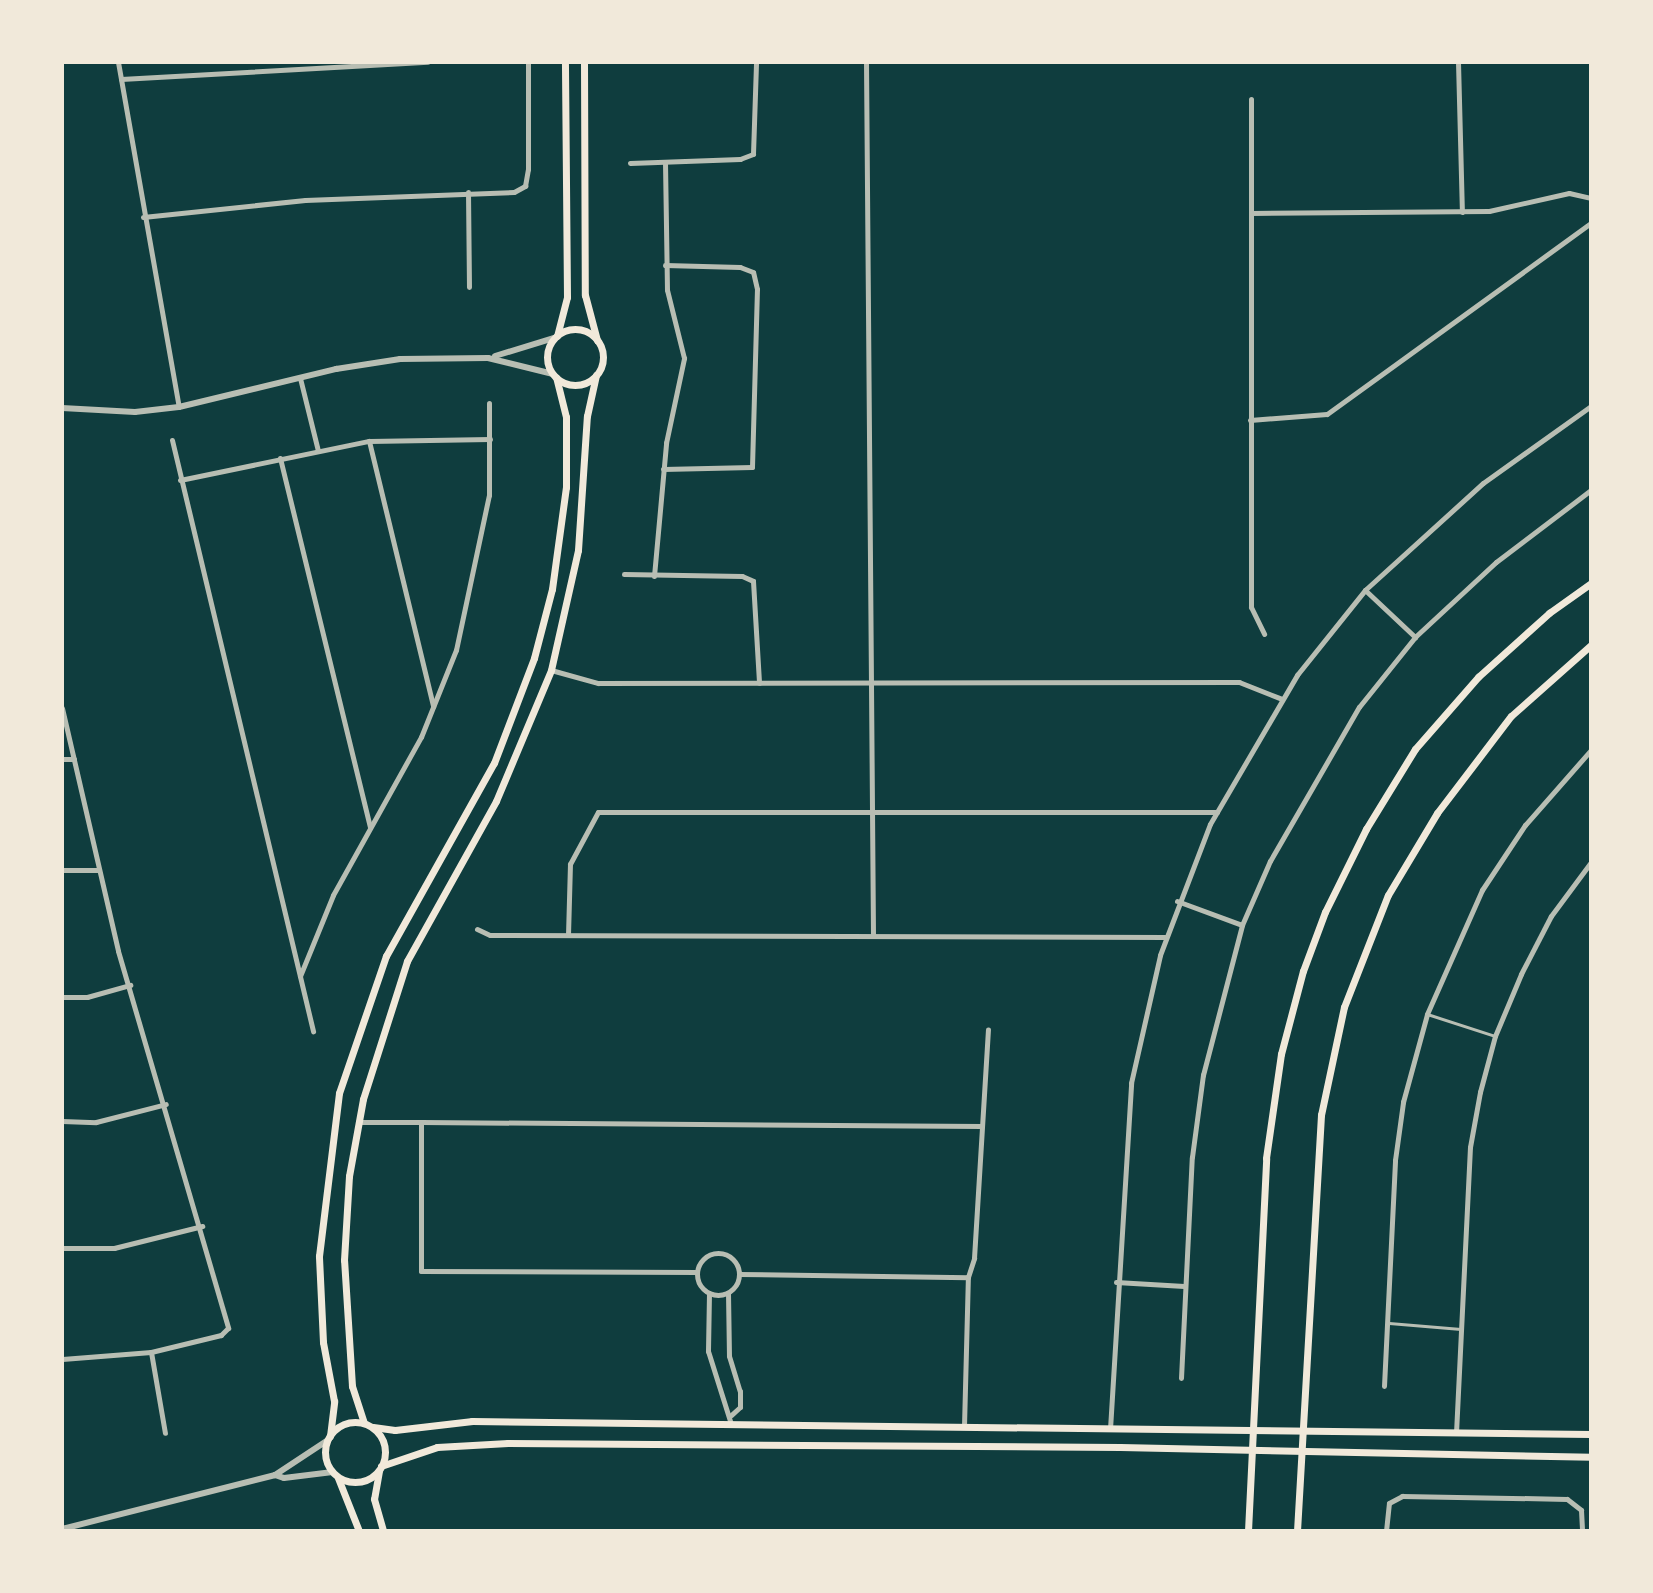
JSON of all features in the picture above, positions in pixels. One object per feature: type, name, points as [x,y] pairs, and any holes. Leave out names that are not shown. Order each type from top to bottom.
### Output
[{"type":"main road","points":[[359,1531],[326,1457],[334,1401],[323,1342],[319,1256],[339,1093],[386,956],[494,763],[534,658],[565,500],[566,417],[547,354],[556,337],[567,297],[565,62]]},
{"type":"main road","points":[[364,1423],[352,1386],[344,1260],[358,1122],[375,1051],[407,961],[496,801],[551,670],[578,550],[587,416],[603,356],[585,295],[584,62]]},
{"type":"main road","points":[[556,337],[578,329],[597,340]]},
{"type":"main road","points":[[555,376],[577,385],[596,375]]},
{"type":"main road","points":[[1248,1531],[1251,1431],[1272,1105],[1303,971],[1325,912],[1415,749],[1478,677],[1549,613],[1591,583]]},
{"type":"main road","points":[[1297,1531],[1321,1115],[1344,1007],[1388,895],[1437,813],[1511,716],[1591,645]]},
{"type":"main road","points":[[329,1438],[345,1423],[364,1423],[395,1430],[472,1421],[731,1420],[964,1427],[1591,1434]]},
{"type":"main road","points":[[730,1442],[731,1420]]},
{"type":"main road","points":[[373,1427],[383,1441],[374,1499],[383,1531]]},
{"type":"main road","points":[[335,1474],[355,1482],[407,1454],[467,1444],[730,1442],[1591,1457]]},
{"type":"street","points":[[118,62],[179,407]]},
{"type":"street","points":[[121,79],[428,62]]},
{"type":"street","points":[[143,217],[209,206],[514,192],[525,186],[528,62]]},
{"type":"street","points":[[630,163],[753,154],[756,62]]},
{"type":"street","points":[[866,62],[873,936]]},
{"type":"street","points":[[1458,62],[1462,212]]},
{"type":"street","points":[[1251,99],[1251,607],[1264,634]]},
{"type":"street","points":[[654,576],[663,469],[684,358],[665,265],[665,162]]},
{"type":"street","points":[[468,192],[469,287]]},
{"type":"street","points":[[1251,213],[1462,212],[1531,204],[1569,193],[1591,198]]},
{"type":"street","points":[[1250,420],[1327,414],[1591,223]]},
{"type":"street","points":[[663,469],[752,467],[753,272],[740,267],[665,265]]},
{"type":"street","points":[[62,408],[135,412],[179,407],[389,360],[488,358],[556,337]]},
{"type":"street","points":[[488,358],[555,376]]},
{"type":"street","points":[[300,378],[318,451]]},
{"type":"street","points":[[300,976],[317,927],[433,707],[468,612],[480,556],[490,439],[489,403]]},
{"type":"street","points":[[1110,1429],[1116,1282],[1131,1083],[1165,937],[1177,901],[1217,812],[1282,699],[1365,590],[1483,483],[1591,406]]},
{"type":"street","points":[[180,480],[369,441],[490,439]]},
{"type":"street","points":[[172,440],[313,1031]]},
{"type":"street","points":[[369,441],[433,707]]},
{"type":"street","points":[[280,458],[370,828]]},
{"type":"street","points":[[1181,1378],[1184,1286],[1203,1075],[1242,925],[1300,800],[1359,707],[1415,637],[1496,562],[1591,490]]},
{"type":"street","points":[[624,574],[742,576],[753,581],[759,683]]},
{"type":"street","points":[[1365,590],[1415,637]]},
{"type":"street","points":[[551,670],[598,683],[1239,682],[1282,699]]},
{"type":"street","points":[[62,708],[99,870],[202,1226],[228,1328],[221,1335],[151,1352],[62,1359]]},
{"type":"street","points":[[1384,1386],[1396,1149],[1427,1014],[1482,890],[1525,825],[1591,750]]},
{"type":"street","points":[[62,759],[74,759]]},
{"type":"street","points":[[568,935],[570,864],[598,812],[1217,812]]},
{"type":"street","points":[[1456,1433],[1470,1147],[1495,1036],[1551,916],[1591,862]]},
{"type":"street","points":[[62,870],[99,870]]},
{"type":"street","points":[[1177,901],[1242,925]]},
{"type":"street","points":[[477,929],[490,935],[1165,937]]},
{"type":"street","points":[[62,997],[87,997],[130,985]]},
{"type":"street","points":[[964,1427],[968,1277],[988,1029]]},
{"type":"street","points":[[62,1121],[96,1122],[166,1104]]},
{"type":"street","points":[[358,1122],[982,1126]]},
{"type":"street","points":[[421,1122],[421,1271],[697,1272]]},
{"type":"street","points":[[62,1248],[114,1248],[202,1226]]},
{"type":"street","points":[[697,1272],[704,1259],[717,1253],[731,1257],[739,1274]]},
{"type":"street","points":[[697,1272],[709,1293],[708,1351],[721,1406],[731,1420],[740,1407],[740,1391],[729,1356],[728,1293],[739,1274]]},
{"type":"street","points":[[739,1274],[968,1277]]},
{"type":"street","points":[[1116,1282],[1184,1286]]},
{"type":"street","points":[[709,1293],[728,1293]]},
{"type":"street","points":[[151,1352],[165,1433]]},
{"type":"street","points":[[62,1529],[275,1475],[329,1438]]},
{"type":"street","points":[[275,1475],[284,1478],[335,1474]]},
{"type":"street","points":[[1386,1531],[1392,1500],[1561,1498],[1578,1504],[1582,1531]]},
{"type":"lane","points":[[1427,1014],[1495,1036]]},
{"type":"lane","points":[[1388,1323],[1461,1329]]}]
